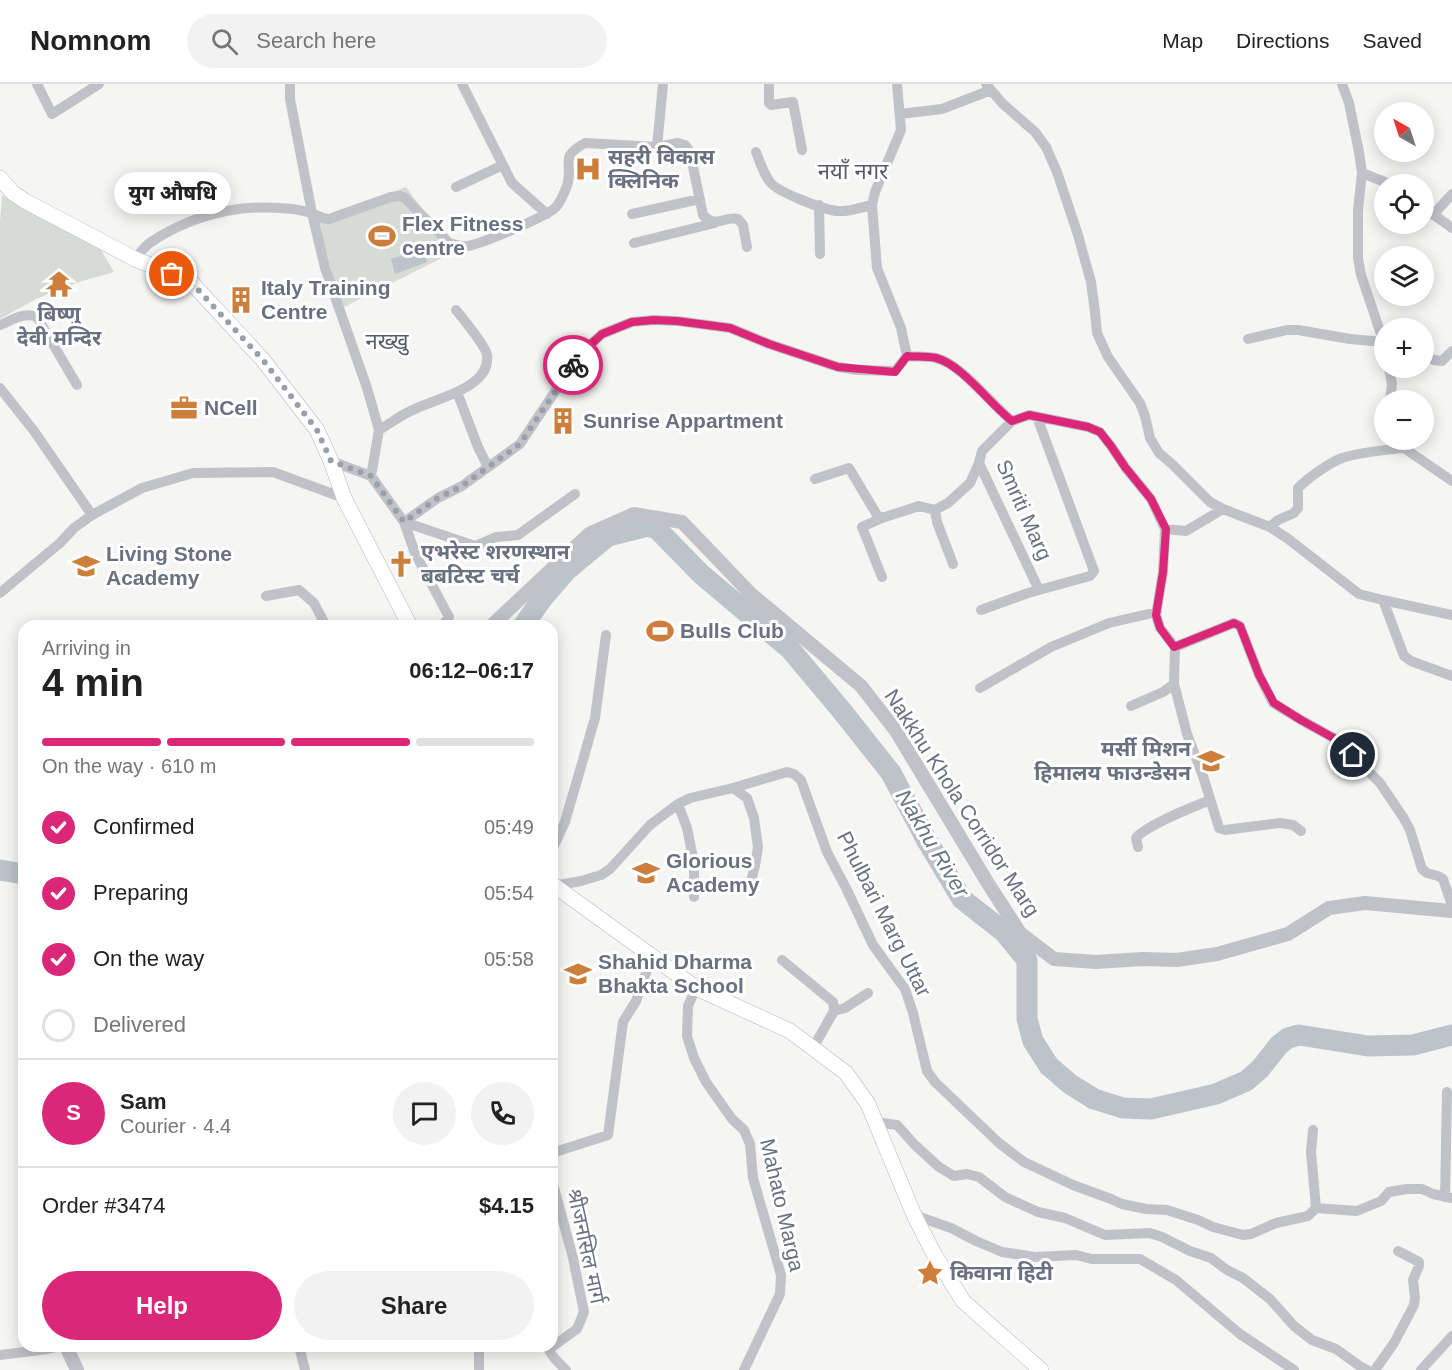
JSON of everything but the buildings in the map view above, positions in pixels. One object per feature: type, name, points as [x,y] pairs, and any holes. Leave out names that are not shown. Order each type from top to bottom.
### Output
[{"type":"main road","points":[[1,181],[25,201],[135,259],[190,281],[263,360],[317,430],[344,498],[407,620]]},
{"type":"main road","points":[[558,890],[696,988],[790,1031],[846,1073],[868,1104],[914,1215],[934,1254],[963,1301],[1041,1370]]},
{"type":"street","points":[[37,84],[52,114],[99,84]]},
{"type":"street","points":[[290,84],[290,99],[325,268],[367,388],[379,430],[371,476]]},
{"type":"street","points":[[462,84],[512,183],[547,214]]},
{"type":"street","points":[[657,147],[663,84]]},
{"type":"street","points":[[769,84],[769,103],[771,105],[793,102],[802,150]]},
{"type":"street","points":[[404,522],[438,498],[462,486],[520,444],[572,366],[589,346],[602,334],[632,322],[677,321],[730,328],[769,344],[838,367],[895,372],[907,356],[901,327],[877,268],[872,205],[875,192],[901,130],[897,84]]},
{"type":"street","points":[[1342,84],[1349,103],[1362,173],[1358,210],[1358,258],[1361,275],[1376,318]]},
{"type":"street","points":[[900,114],[942,109],[988,87],[1002,103],[1035,132],[1046,147],[1057,172],[1091,282],[1096,333],[1108,357],[1140,403],[1146,416],[1150,438],[1159,453],[1210,502],[1222,509],[1270,527],[1359,594],[1452,615]]},
{"type":"street","points":[[135,259],[149,243],[192,220],[220,211],[251,207],[294,209],[312,213],[322,219],[329,219],[391,197],[400,196],[405,198],[449,243],[468,246],[547,214],[557,207],[568,182],[568,160],[571,154],[585,143],[657,147],[678,143],[685,145],[690,152],[703,215],[707,220],[715,223]]},
{"type":"street","points":[[756,152],[771,184],[783,193],[840,211],[872,205]]},
{"type":"street","points":[[456,187],[502,165]]},
{"type":"street","points":[[1362,173],[1374,178]]},
{"type":"street","points":[[1434,207],[1452,194]]},
{"type":"street","points":[[632,214],[700,199]]},
{"type":"street","points":[[819,205],[820,254]]},
{"type":"street","points":[[1434,215],[1452,228]]},
{"type":"street","points":[[634,243],[732,218],[738,219],[743,225],[747,247]]},
{"type":"street","points":[[379,430],[414,409],[470,385],[487,368],[487,353],[456,310]]},
{"type":"street","points":[[0,325],[26,315],[32,314],[37,317],[77,385]]},
{"type":"street","points":[[1248,339],[1287,330],[1298,330],[1374,342]]},
{"type":"street","points":[[1434,360],[1442,361],[1452,351]]},
{"type":"street","points":[[907,356],[937,358],[958,369],[1012,421],[1029,415],[1088,427],[1100,432],[1151,499],[1166,529],[1157,612],[1160,628],[1174,647],[1174,684],[1187,734],[1220,828],[1225,830],[1280,823],[1293,825],[1301,831]]},
{"type":"street","points":[[0,388],[34,431],[92,515]]},
{"type":"street","points":[[457,392],[488,467]]},
{"type":"street","points":[[981,610],[1039,590],[1090,576],[1094,571],[1037,417]]},
{"type":"street","name":"Smriti Marg","points":[[1012,421],[982,451],[979,463],[1039,590]]},
{"type":"street","points":[[1270,527],[1278,520],[1294,513],[1298,508],[1298,488],[1307,479],[1340,459],[1384,450]]},
{"type":"street","points":[[1411,450],[1452,481]]},
{"type":"street","points":[[331,461],[371,476],[404,522],[415,553],[448,617],[446,620]]},
{"type":"street","points":[[882,577],[862,527],[919,506],[936,510],[970,483],[979,463]]},
{"type":"street","points":[[815,479],[849,468],[877,514],[882,518]]},
{"type":"street","points":[[0,593],[92,515],[142,488],[193,472],[273,472],[344,498]]},
{"type":"street","points":[[404,522],[475,546],[496,537],[518,535],[575,494]]},
{"type":"street","points":[[1166,529],[1186,531],[1222,509]]},
{"type":"street","points":[[936,510],[937,522],[953,564]]},
{"type":"street","name":"Nakkhu Khola Corridor Marg","points":[[497,620],[588,534],[634,513],[682,522],[751,594],[861,686],[896,731],[1020,933],[1054,958],[1096,962],[1143,959],[1177,960],[1217,954],[1288,934],[1329,908],[1365,903],[1452,911]]},
{"type":"street","points":[[266,596],[299,590],[314,603],[323,620]]},
{"type":"street","points":[[1383,600],[1404,656],[1411,661],[1452,676]]},
{"type":"street","points":[[980,688],[1051,647],[1109,622],[1157,612]]},
{"type":"street","points":[[1174,647],[1234,623],[1240,626],[1259,675],[1274,703],[1339,741],[1380,783],[1410,830],[1422,869],[1443,879],[1452,905]]},
{"type":"street","points":[[558,837],[565,822],[595,718],[606,635]]},
{"type":"street","points":[[1131,706],[1163,692],[1174,684]]},
{"type":"street","name":"Phulbari Marg Uttar","points":[[733,788],[787,772],[801,780],[827,852],[873,945],[905,989],[927,1071],[935,1082],[999,1143],[1024,1162],[1073,1185],[1122,1204],[1167,1210],[1243,1235],[1276,1223],[1308,1216],[1316,1208],[1357,1210],[1381,1201],[1389,1192],[1422,1188],[1433,1194],[1449,1197]]},
{"type":"street","points":[[558,885],[601,875],[610,869],[650,825],[678,804],[690,798],[733,788],[747,798],[754,818],[758,847],[750,885]]},
{"type":"street","points":[[1138,847],[1136,838],[1140,833],[1210,800]]},
{"type":"street","points":[[678,804],[687,828],[694,863],[694,897]]},
{"type":"street","points":[[558,1151],[608,1135],[623,1022],[636,1001],[652,956]]},
{"type":"street","points":[[782,960],[832,1002],[834,1011],[813,1048]]},
{"type":"street","name":"Mahato Marga","points":[[696,988],[688,1006],[687,1036],[694,1058],[706,1082],[732,1119],[744,1130],[750,1144],[753,1178],[781,1275],[780,1294],[744,1370]]},
{"type":"street","points":[[834,1011],[845,1008],[868,993]]},
{"type":"street","points":[[1447,1092],[1449,1197]]},
{"type":"street","points":[[875,1122],[897,1125],[939,1167],[954,1176],[967,1174],[979,1177],[1005,1197],[1038,1212],[1065,1218],[1105,1235],[1150,1233],[1211,1258],[1243,1278],[1270,1299],[1294,1326],[1312,1340],[1336,1349],[1368,1370]]},
{"type":"street","points":[[1313,1130],[1311,1152],[1316,1208]]},
{"type":"street","name":"श्रीजनसिल मार्ग","points":[[558,1202],[584,1312],[577,1329],[558,1342]]},
{"type":"street","points":[[914,1215],[951,1228],[1002,1251],[1035,1257],[1076,1255],[1092,1259],[1140,1260],[1176,1280],[1240,1334],[1294,1370]]},
{"type":"street","points":[[1375,1370],[1394,1343],[1414,1305],[1413,1280],[1419,1262],[1398,1251]]},
{"type":"street","points":[[1421,1370],[1452,1336]]},
{"type":"street","points":[[0,1355],[24,1352]]},
{"type":"street","points":[[69,1352],[77,1370]]},
{"type":"street","points":[[300,1352],[305,1370]]},
{"type":"street","points":[[479,1352],[479,1370]]},
{"type":"street","name":"श्रीजनसिल मार्ग","points":[[550,1352],[566,1370]]},
{"type":"shaded area","name":"Flex Fitness centre","points":[[406,187],[454,252],[342,308],[317,221]]},
{"type":"shaded area","points":[[2,195],[21,208],[50,211],[100,248],[114,272],[79,282],[36,299],[0,319]]},
{"type":"shaded area","points":[[423,248],[427,262],[395,274],[391,259]]},
{"type":"waterway","name":"Nakhu River","points":[[527,620],[567,570],[608,536],[648,526],[657,529],[701,574],[790,649],[891,773],[926,839],[962,899],[1004,932],[1027,960],[1027,1019],[1033,1041],[1049,1066],[1070,1084],[1094,1099],[1123,1108],[1151,1109],[1216,1094],[1246,1081],[1260,1069],[1279,1045],[1288,1038],[1299,1035],[1368,1046],[1413,1045],[1452,1035]]},
{"type":"waterway","name":"Nakhu River","points":[[0,870],[18,873]]},
{"type":"way so far","points":[[172,274],[190,281],[263,360],[317,430],[331,461],[371,476],[404,522],[438,498],[462,486],[520,444],[573,365]]},
{"type":"place","name":"सहरी विकास क्लिनिक","points":[[588,169]]},
{"type":"place","name":"Flex Fitness centre","points":[[382,236]]},
{"type":"place","name":"युग औषधि","points":[[172,274]]},
{"type":"place","name":"बिष्णु देवी मन्दिर","points":[[59,284]]},
{"type":"place","name":"Italy Training Centre","points":[[241,300]]},
{"type":"place","name":"NCell","points":[[184,408]]},
{"type":"place","name":"Sunrise Appartment","points":[[563,421]]},
{"type":"place","name":"एभरेस्ट शरणस्थान बबटिस्ट चर्च","points":[[401,564]]},
{"type":"place","name":"Living Stone Academy","points":[[86,566]]},
{"type":"place","name":"Bulls Club","points":[[660,631]]},
{"type":"place","name":"मर्सी मिशन हिमालय फाउन्डेसन","points":[[1211,761]]},
{"type":"place","name":"Glorious Academy","points":[[646,873]]},
{"type":"place","name":"Shahid Dharma Bhakta School","points":[[578,974]]},
{"type":"place","name":"किवाना हिटी","points":[[930,1273]]},
{"type":"district","name":"नयाँ नगर","points":[[853,171]]},
{"type":"district","name":"नख्खु","points":[[387,341]]},
{"type":"route","points":[[573,365],[602,334],[632,322],[654,320],[712,325],[730,328],[769,344],[838,367],[895,372],[907,356],[937,358],[958,369],[1012,421],[1029,415],[1088,427],[1100,432],[1151,499],[1166,529],[1163,572],[1156,615],[1160,628],[1174,647],[1234,623],[1240,626],[1259,675],[1274,703],[1339,741],[1353,755]]}]
